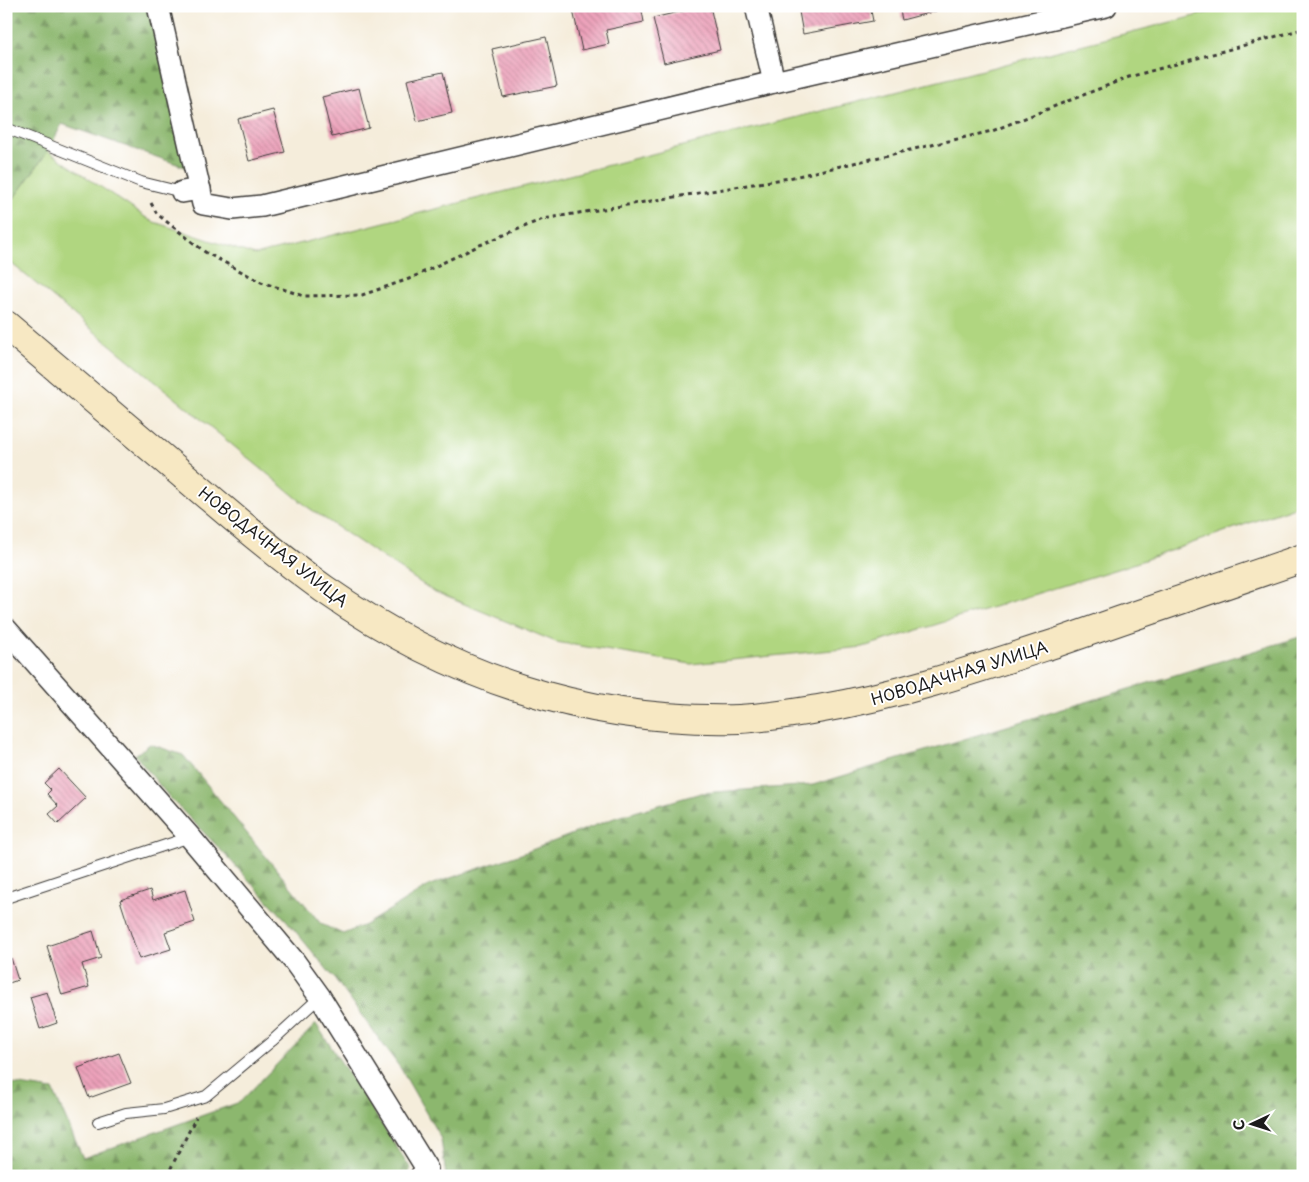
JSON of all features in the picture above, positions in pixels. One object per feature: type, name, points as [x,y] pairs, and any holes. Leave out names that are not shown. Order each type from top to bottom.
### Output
[{"type":"street","points":[[158,6],[191,191],[203,204],[232,209],[262,206],[774,82],[1106,6]]},
{"type":"street","points":[[756,6],[774,82]]},
{"type":"street","name":"НОВОДАЧНАЯ УЛИЦА","points":[[6,325],[241,524],[325,589],[410,642],[453,663],[502,683],[548,698],[600,709],[650,716],[743,718],[799,712],[854,703],[912,689],[975,670],[1303,558]]},
{"type":"street","points":[[6,629],[190,837],[294,961],[320,997],[427,1169],[421,1176]]},
{"type":"lane","points":[[6,128],[141,182],[191,191]]},
{"type":"lane","points":[[6,898],[190,837]]},
{"type":"lane","points":[[98,1122],[126,1113],[164,1109],[206,1096],[272,1041],[320,997]]},
{"type":"path","points":[[141,182],[156,214],[205,252],[261,282],[304,296],[362,295],[409,279],[480,245],[543,219],[789,178],[992,131],[1129,78],[1303,30]]},
{"type":"path","points":[[167,1176],[206,1096]]},
{"type":"green space","points":[[6,6],[155,6],[194,170],[62,124],[48,151],[6,209]]},
{"type":"green space","points":[[1234,6],[1303,6],[1303,504],[1130,565],[863,647],[691,664],[556,642],[433,591],[309,508],[6,259],[6,209],[48,151],[151,221],[255,255]]},
{"type":"green space","points":[[1303,636],[1303,1176],[446,1176],[441,1139],[401,1069],[335,979],[287,921],[170,798],[135,755],[150,744],[183,755],[321,924],[343,934],[365,925],[430,885],[521,854],[617,817],[701,793],[813,785]]},
{"type":"green space","points":[[316,1024],[411,1169],[405,1176],[6,1176],[6,1083],[53,1090],[83,1158],[240,1102]]},
{"type":"building","points":[[572,6],[641,6],[644,22],[606,30],[609,44],[582,50]]},
{"type":"building","points":[[710,6],[720,50],[664,63],[653,18]]},
{"type":"building","points":[[798,6],[870,6],[873,21],[803,34]]},
{"type":"building","points":[[899,6],[935,6],[936,11],[902,20]]},
{"type":"building","points":[[546,37],[557,86],[503,97],[492,49]]},
{"type":"building","points":[[443,72],[452,113],[417,121],[407,80]]},
{"type":"building","points":[[359,88],[369,128],[332,137],[322,97]]},
{"type":"building","points":[[273,110],[285,152],[249,161],[238,119]]},
{"type":"building","points":[[59,769],[86,798],[58,824],[49,814],[58,806],[47,794],[51,790],[44,783]]},
{"type":"building","points":[[150,890],[153,900],[185,890],[195,922],[165,932],[171,949],[139,959],[120,900]]},
{"type":"building","points":[[93,931],[101,958],[82,964],[89,987],[62,995],[47,946]]},
{"type":"building","points":[[11,958],[18,980],[6,984],[6,959]]},
{"type":"building","points":[[47,992],[57,1023],[40,1029],[30,997]]},
{"type":"building","points":[[119,1053],[131,1083],[89,1098],[78,1068]]}]
